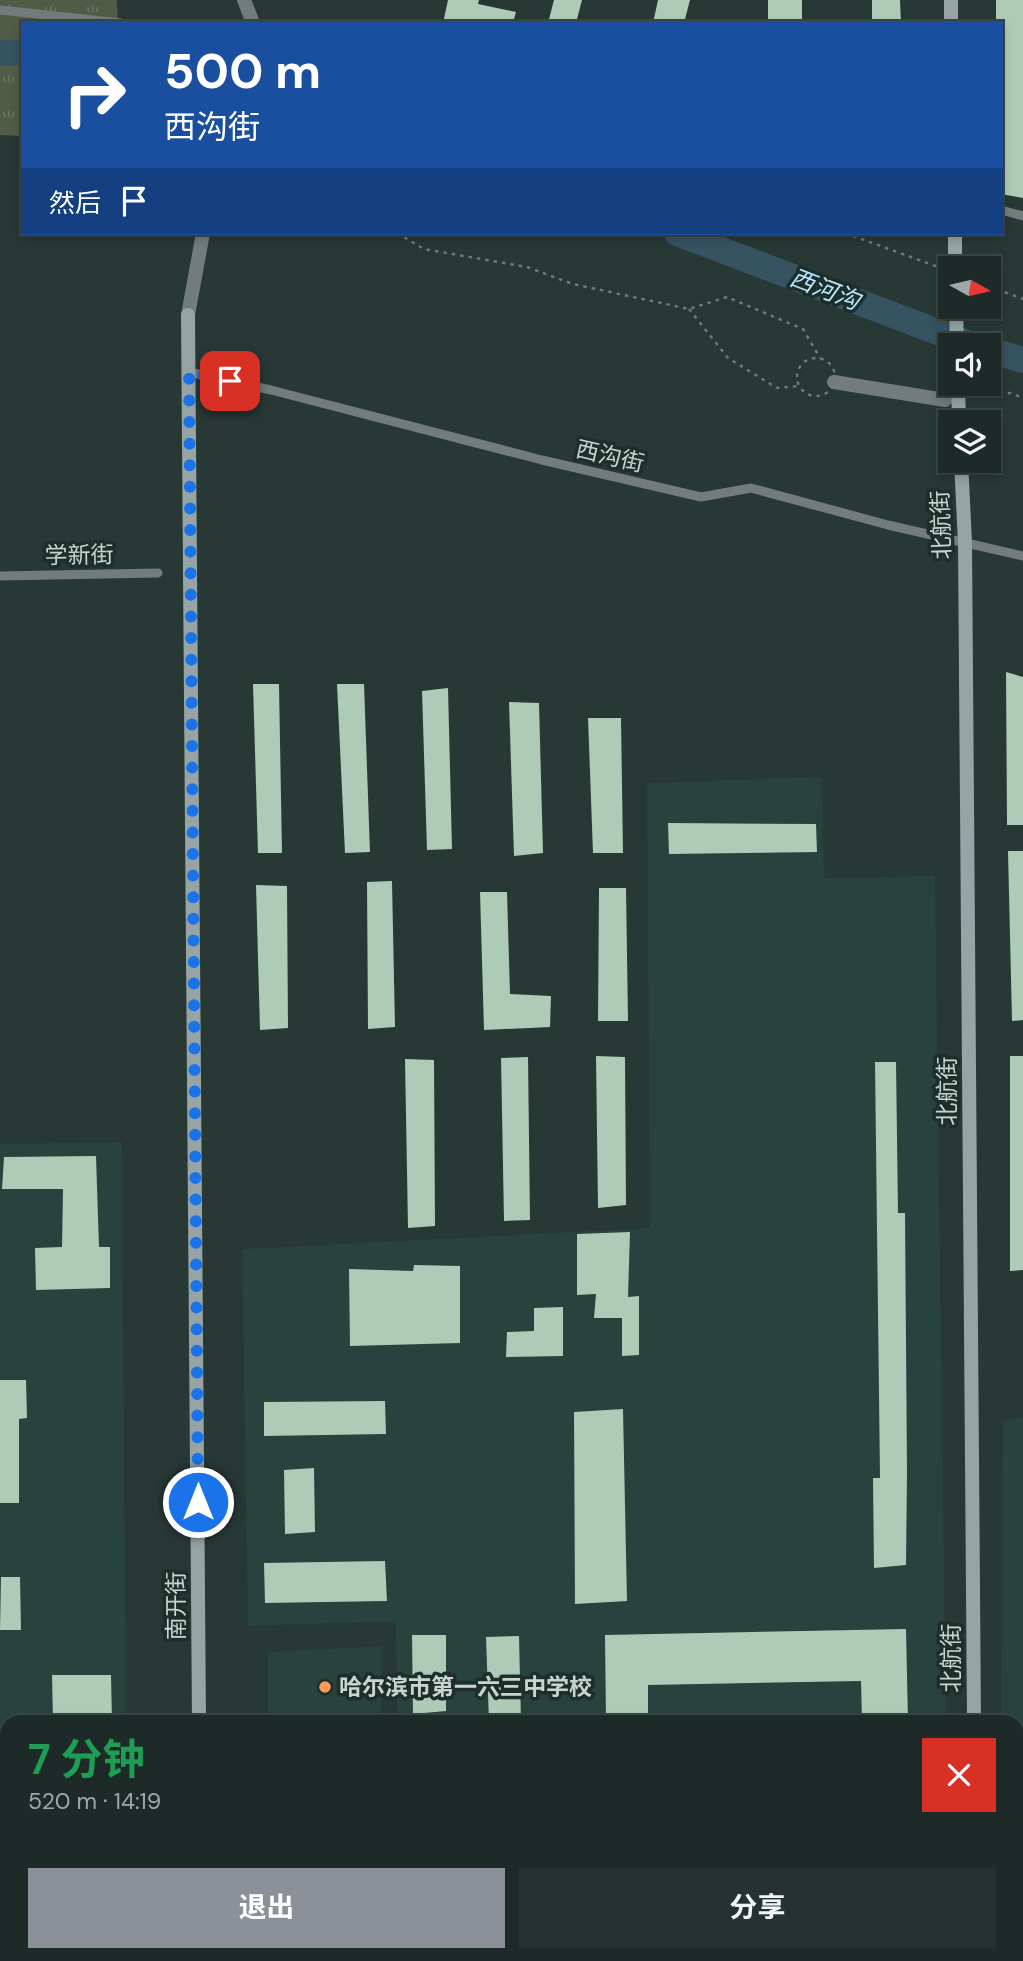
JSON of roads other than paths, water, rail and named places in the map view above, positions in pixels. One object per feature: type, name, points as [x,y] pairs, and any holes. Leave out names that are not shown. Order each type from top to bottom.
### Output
[{"type":"main road","points":[[951,0],[951,21]]},
{"type":"main road","points":[[954,235],[955,256]]},
{"type":"main road","name":"南开街","points":[[188,315],[200,1715]]},
{"type":"main road","name":"北航街","points":[[962,473],[965,543],[974,1715]]},
{"type":"street","points":[[244,0],[252,21]]},
{"type":"street","points":[[188,315],[203,235]]},
{"type":"street","points":[[834,382],[945,400]]},
{"type":"lane","points":[[0,10],[102,21]]},
{"type":"lane","points":[[1003,211],[1023,216]]},
{"type":"lane","name":"西沟街","points":[[189,372],[701,497],[751,488],[888,525],[1023,556]]},
{"type":"lane","name":"学新街","points":[[0,576],[158,572]]},
{"type":"waterway","name":"西河沟","points":[[0,53],[21,53]]},
{"type":"waterway","name":"西河沟","points":[[682,235],[940,333]]},
{"type":"waterway","name":"西河沟","points":[[1001,354],[1023,360]]},
{"type":"place","name":"哈尔滨市第一六三中学校","points":[[325,1687]]}]
